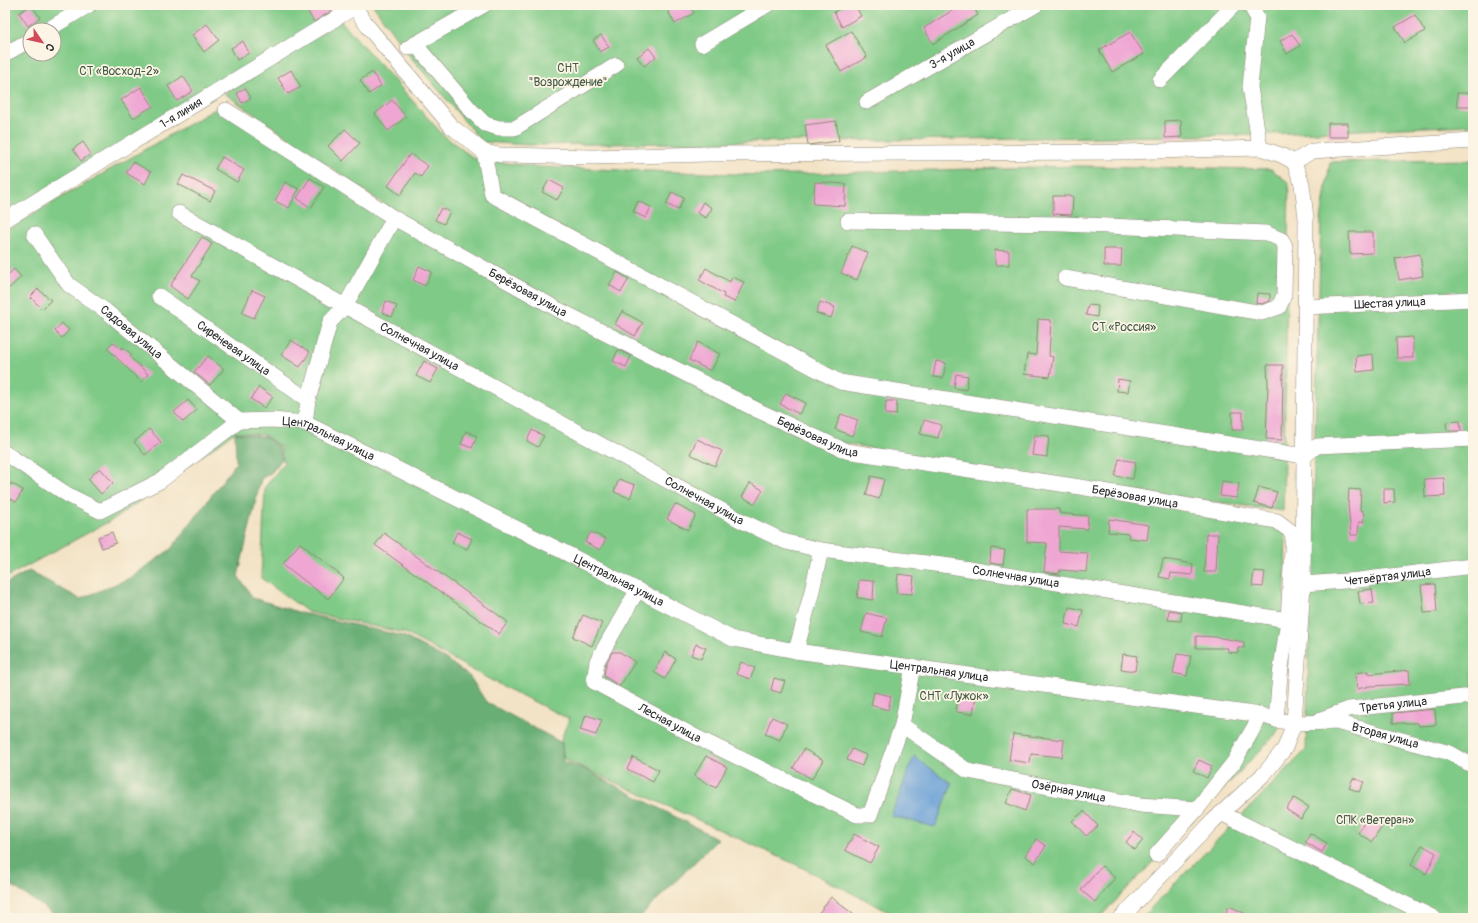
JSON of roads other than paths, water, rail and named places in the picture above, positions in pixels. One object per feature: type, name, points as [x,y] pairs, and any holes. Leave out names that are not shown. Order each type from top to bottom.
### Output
[{"type":"street","points":[[60,22],[89,5]]},
{"type":"street","points":[[484,5],[411,46],[485,124],[499,128],[515,128],[616,65]]},
{"type":"street","points":[[702,44],[767,5]]},
{"type":"street","name":"3-я улица","points":[[867,102],[1036,5]]},
{"type":"street","points":[[1160,80],[1234,5]]},
{"type":"street","points":[[1250,5],[1257,17],[1250,87],[1260,148]]},
{"type":"street","points":[[355,6],[369,28],[451,126],[484,152],[523,156],[593,157],[709,154],[1122,152],[1260,148],[1281,155],[1294,162],[1302,184],[1306,218],[1303,584],[1294,723],[1285,748],[1265,773],[1221,813],[1121,918]]},
{"type":"street","name":"1-я линия","points":[[5,220],[355,6]]},
{"type":"street","points":[[5,54],[22,44]]},
{"type":"street","name":"Берёзовая улица","points":[[226,110],[394,218],[559,310],[759,411],[846,451],[1080,487],[1277,521],[1293,533],[1288,620],[1280,675],[1276,720]]},
{"type":"street","points":[[1294,162],[1312,151],[1473,141]]},
{"type":"street","points":[[484,152],[492,195],[840,382],[1304,456],[1317,446],[1473,439]]},
{"type":"street","name":"Солнечная улица","points":[[179,213],[345,306],[740,520],[786,542],[820,550],[950,566],[1288,620]]},
{"type":"street","points":[[305,423],[308,400],[330,322],[345,306],[394,218]]},
{"type":"street","points":[[848,221],[1063,224],[1266,233],[1282,240],[1285,246],[1284,295],[1279,307],[1262,313],[1065,278]]},
{"type":"street","name":"Садовая улица","points":[[34,234],[69,285],[106,311],[239,421]]},
{"type":"street","name":"Сиреневая улица","points":[[159,296],[308,400]]},
{"type":"street","name":"Шестая улица","points":[[1306,307],[1473,299]]},
{"type":"street","name":"Центральная улица","points":[[239,421],[273,420],[305,423],[558,549],[637,591],[733,639],[796,651],[1261,715],[1276,720],[1294,723]]},
{"type":"street","points":[[5,453],[68,495],[100,511],[160,481],[239,421]]},
{"type":"street","points":[[796,651],[811,595],[820,550]]},
{"type":"street","name":"Четвёртая улица","points":[[1303,584],[1359,580],[1473,566]]},
{"type":"street","name":"Лесная улица","points":[[637,591],[597,661],[594,682],[698,738],[857,815],[870,815],[902,725]]},
{"type":"street","points":[[902,725],[913,666]]},
{"type":"street","name":"Третья улица","points":[[1314,721],[1349,709],[1473,696]]},
{"type":"street","points":[[1156,855],[1197,809],[1234,762],[1261,715]]},
{"type":"street","name":"Вторая улица","points":[[1294,723],[1314,721],[1336,722],[1450,753],[1473,766]]},
{"type":"street","name":"Озёрная улица","points":[[902,725],[968,771],[1140,805],[1197,809]]},
{"type":"street","points":[[1221,813],[1434,918]]},
{"type":"water","points":[[914,756],[952,784],[935,827],[891,816]]},
{"type":"park label","name":"СТ «Восход-2»","points":[[119,71]]},
{"type":"park label","name":"СНТ \"Возрождение\"","points":[[568,75]]},
{"type":"park label","name":"СТ «Россия»","points":[[1124,327]]},
{"type":"park label","name":"СНТ «Лужок»","points":[[954,696]]},
{"type":"park label","name":"СПК «Ветеран»","points":[[1375,820]]}]
